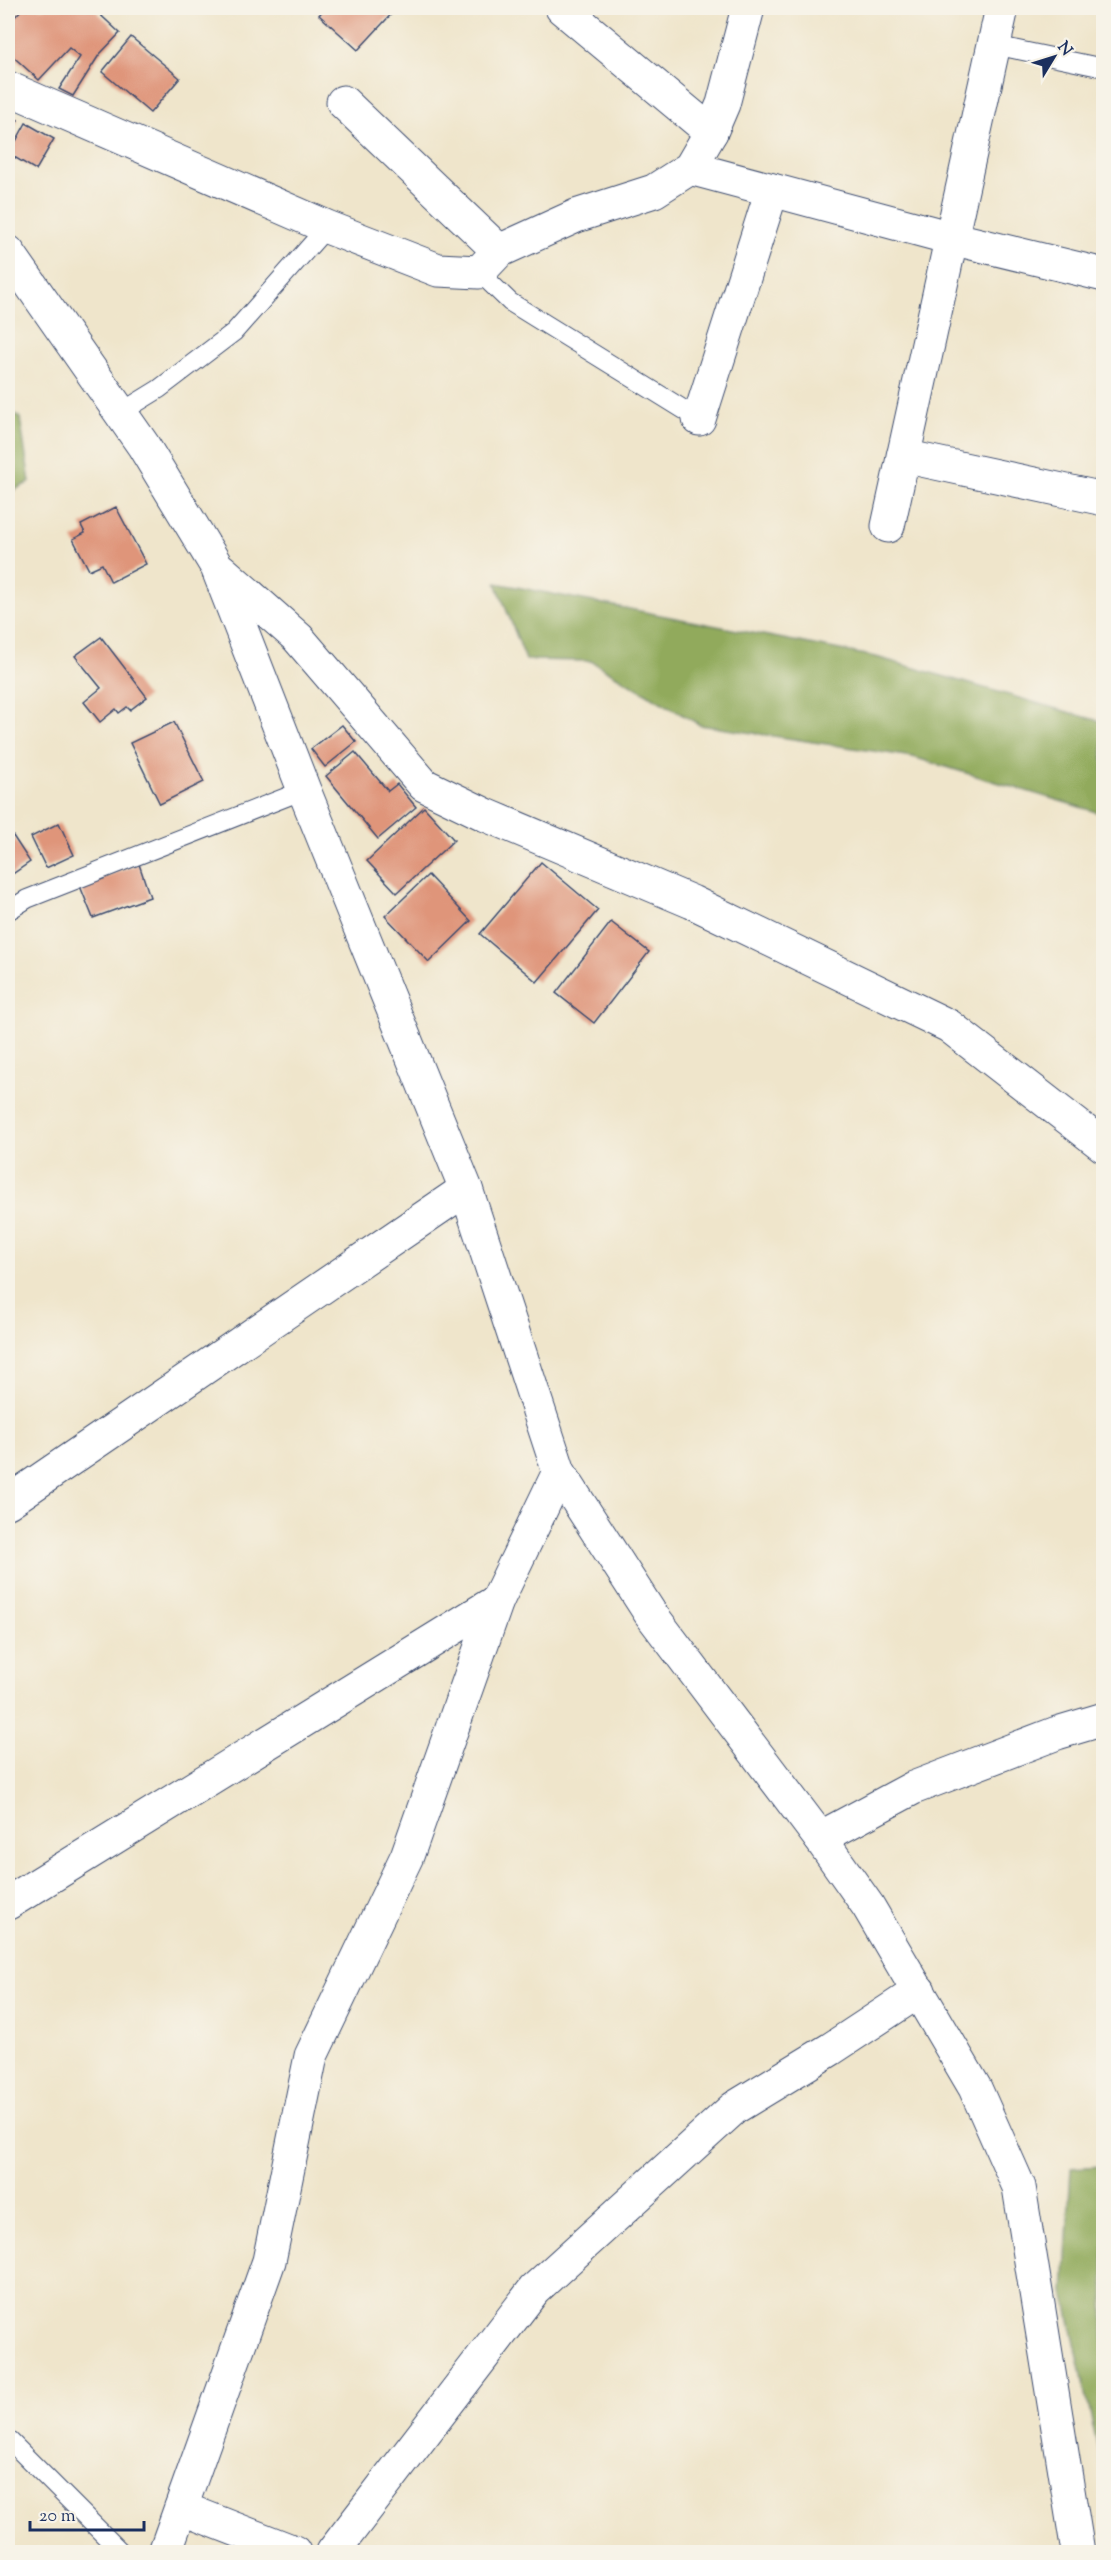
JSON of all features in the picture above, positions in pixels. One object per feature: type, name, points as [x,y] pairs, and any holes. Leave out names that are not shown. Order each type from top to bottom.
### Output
[{"type":"street","points":[[562,8],[711,132]]},
{"type":"street","points":[[8,88],[327,227],[438,270],[489,262],[576,216],[654,191],[690,168],[711,132],[723,104],[748,8]]},
{"type":"street","points":[[888,526],[1002,8]]},
{"type":"street","points":[[343,102],[489,262]]},
{"type":"street","points":[[690,168],[951,238],[1104,275]]},
{"type":"street","points":[[699,419],[772,190]]},
{"type":"street","points":[[8,252],[143,445],[217,567],[304,790],[466,1189],[560,1472],[650,1613],[820,1838],[868,1906],[975,2088],[1019,2187],[1078,2553]]},
{"type":"street","points":[[903,456],[1104,499]]},
{"type":"street","points":[[217,567],[298,638],[424,785],[486,816],[692,902],[949,1026],[1104,1146]]},
{"type":"street","points":[[8,1499],[466,1189]]},
{"type":"street","points":[[165,2553],[269,2261],[311,2056],[407,1856],[497,1601],[560,1472]]},
{"type":"street","points":[[8,1903],[497,1601]]},
{"type":"street","points":[[820,1838],[913,1788],[1057,1733],[1104,1719]]},
{"type":"street","points":[[333,2553],[534,2290],[734,2108],[831,2049],[919,1991]]},
{"type":"street","points":[[181,2508],[294,2553]]},
{"type":"lane","points":[[993,45],[1104,68]]},
{"type":"lane","points":[[120,413],[159,389],[234,332],[327,227]]},
{"type":"lane","points":[[489,262],[510,302],[699,419]]},
{"type":"lane","points":[[8,911],[27,899],[304,790]]},
{"type":"lane","points":[[8,2439],[121,2553]]},
{"type":"green space","points":[[8,408],[20,418],[30,482],[8,493]]},
{"type":"green space","points":[[496,583],[876,657],[1103,722],[1103,814],[913,757],[700,725],[591,661],[526,660]]},
{"type":"green space","points":[[1104,2166],[1103,2472],[1064,2292],[1071,2168]]},
{"type":"building","points":[[23,8],[93,8],[120,33],[99,55],[73,96],[59,89],[80,57],[69,48],[39,80],[8,52],[8,24]]},
{"type":"building","points":[[325,8],[397,8],[358,50],[319,15]]},
{"type":"building","points":[[131,37],[180,78],[150,113],[102,72]]},
{"type":"building","points":[[8,113],[18,120],[8,135]]},
{"type":"building","points":[[26,123],[54,139],[36,170],[9,154]]},
{"type":"building","points":[[116,507],[146,564],[111,582],[102,564],[89,570],[73,539],[85,533],[81,525]]},
{"type":"building","points":[[101,637],[147,697],[130,710],[127,707],[119,713],[116,709],[100,722],[84,702],[101,688],[75,656]]},
{"type":"building","points":[[174,722],[204,782],[160,804],[130,743]]},
{"type":"building","points":[[342,725],[356,742],[325,767],[311,749]]},
{"type":"building","points":[[355,752],[388,791],[397,784],[416,807],[378,839],[326,776]]},
{"type":"building","points":[[424,807],[454,840],[397,893],[367,861]]},
{"type":"building","points":[[59,823],[74,855],[46,868],[31,837]]},
{"type":"building","points":[[13,836],[30,862],[8,877],[8,840]]},
{"type":"building","points":[[541,862],[598,910],[537,982],[480,934]]},
{"type":"building","points":[[139,864],[150,897],[93,918],[80,886]]},
{"type":"building","points":[[428,875],[471,921],[429,962],[385,916]]},
{"type":"building","points":[[611,922],[649,952],[594,1023],[556,993]]}]
